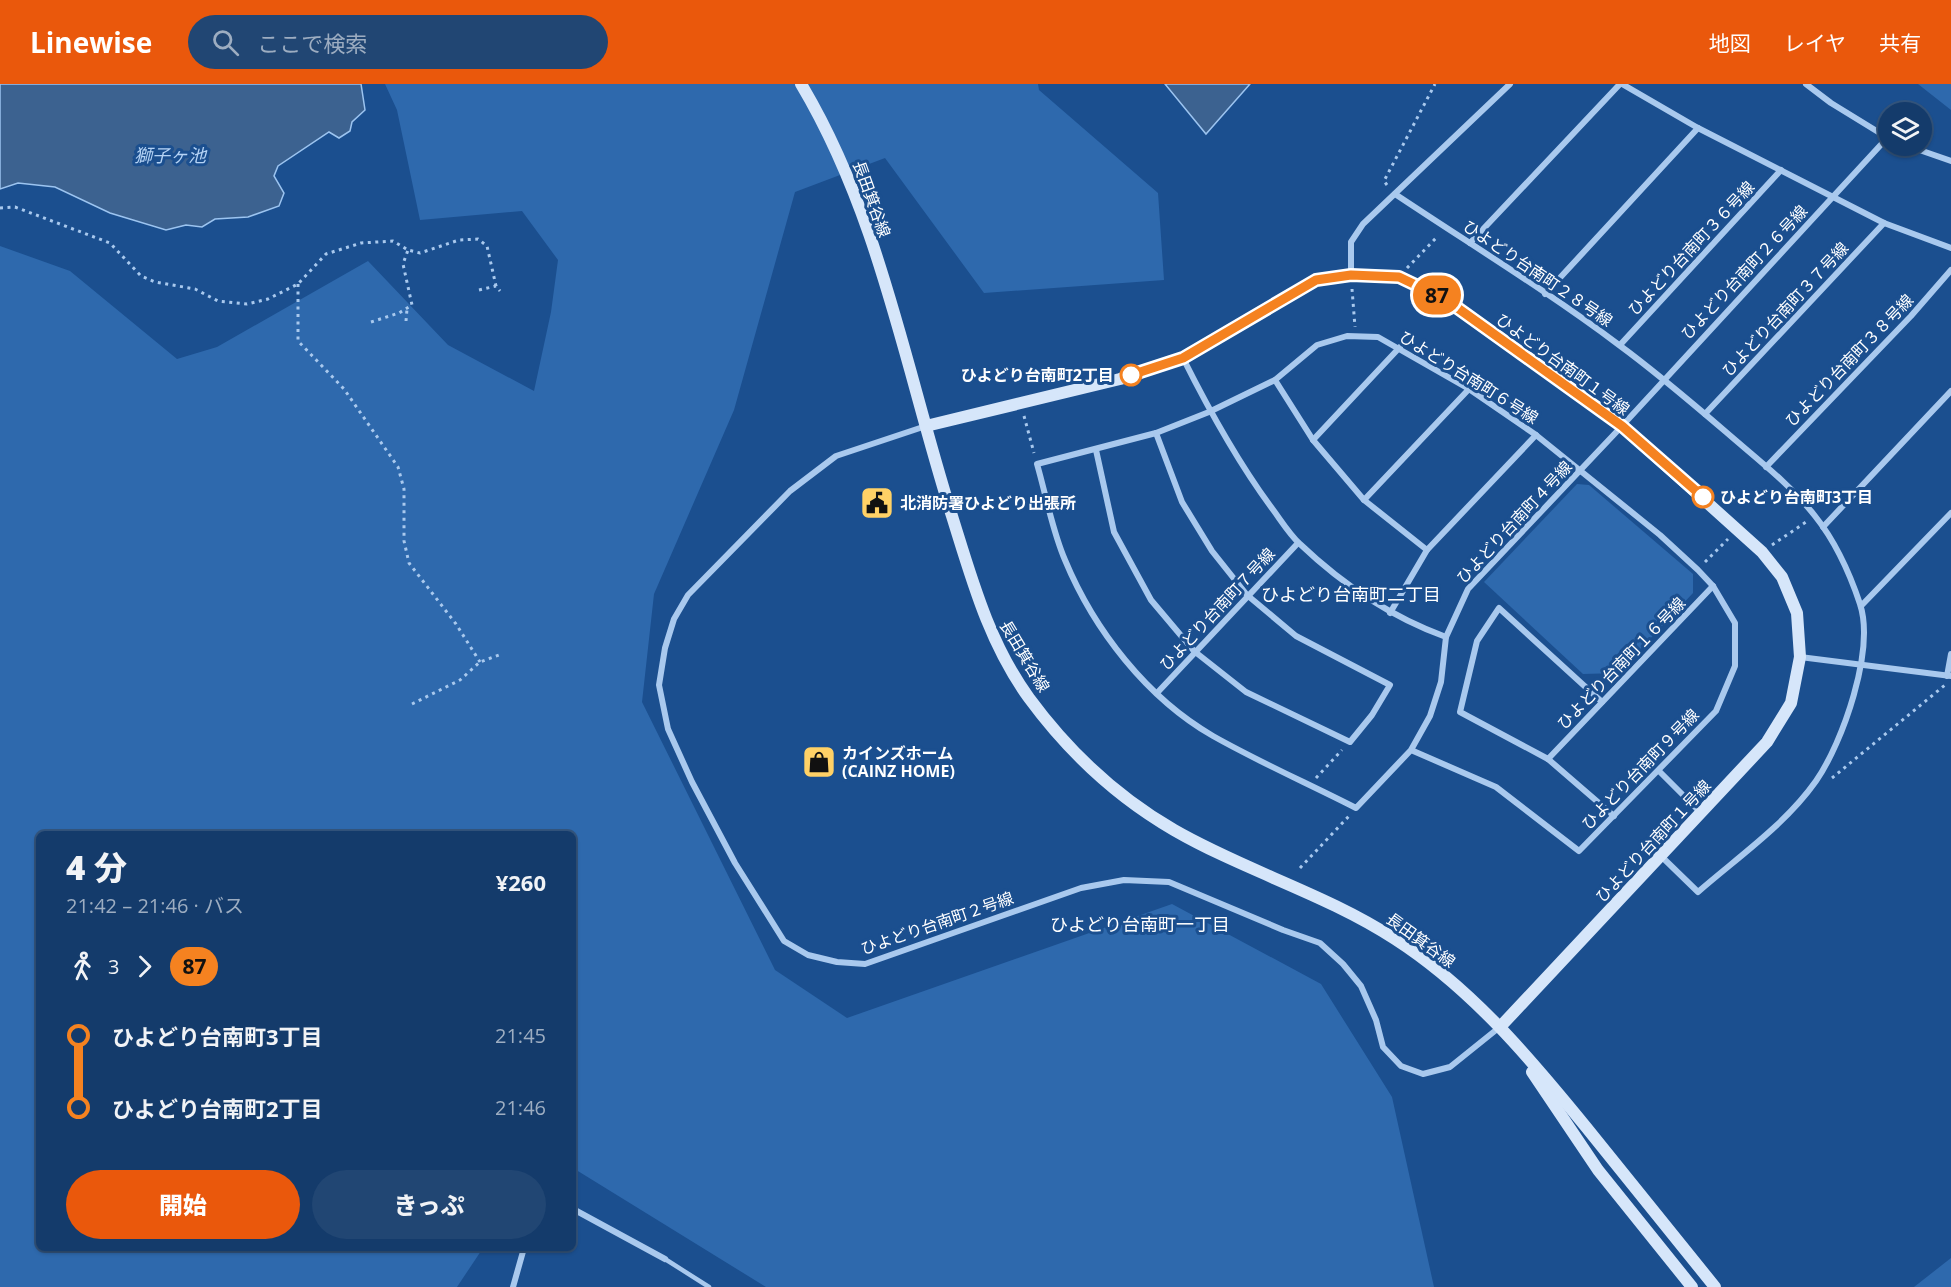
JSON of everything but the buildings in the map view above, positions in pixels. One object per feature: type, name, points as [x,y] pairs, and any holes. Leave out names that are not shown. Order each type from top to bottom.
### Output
[{"type":"street","name":"長田箕谷線","points":[[801,84],[827,128],[850,181],[901,334],[926,426],[984,618],[1028,696],[1066,743],[1098,776],[1174,830],[1343,909],[1396,939],[1467,995],[1501,1026],[1715,1287]]},
{"type":"street","points":[[1351,275],[1351,242],[1363,224],[1510,84]]},
{"type":"street","points":[[1470,243],[1621,84],[1698,128],[1884,223],[1951,248]]},
{"type":"street","points":[[1806,84],[1831,103],[1878,132]]},
{"type":"street","points":[[1545,294],[1698,128]]},
{"type":"street","name":"ひよどり台南町２６号線","points":[[1622,426],[1878,149]]},
{"type":"street","points":[[1932,154],[1951,161]]},
{"type":"street","name":"ひよどり台南町３６号線","points":[[1620,345],[1781,170]]},
{"type":"street","name":"ひよどり台南町２８号線","points":[[1395,194],[1620,345],[1705,414],[1799,496],[1823,527],[1842,561],[1861,606],[1863,666],[1839,736],[1815,782],[1792,810],[1698,892],[1662,857]]},
{"type":"street","name":"ひよどり台南町３７号線","points":[[1705,414],[1884,223]]},
{"type":"street","name":"ひよどり台南町３８号線","points":[[1766,467],[1911,316],[1951,270]]},
{"type":"street","name":"ひよどり台南町１号線","points":[[926,426],[1120,379],[1183,358],[1316,280],[1351,275],[1399,277],[1445,299],[1622,426],[1762,552],[1782,577],[1797,613],[1800,657],[1791,704],[1767,742],[1662,857],[1501,1026]]},
{"type":"street","name":"ひよどり台南町６号線","points":[[1209,412],[1275,380],[1317,345],[1355,336],[1378,336],[1469,389],[1536,435],[1581,470]]},
{"type":"street","points":[[1313,440],[1400,347]]},
{"type":"street","points":[[1183,358],[1209,412],[1248,477],[1298,543],[1350,585],[1390,613],[1413,625],[1446,637]]},
{"type":"street","points":[[1275,380],[1313,440],[1364,500],[1427,550]]},
{"type":"street","points":[[1364,500],[1469,389]]},
{"type":"street","points":[[1823,527],[1951,391]]},
{"type":"street","points":[[1209,412],[1156,433],[1036,464],[1064,559],[1104,633],[1157,693],[1212,735],[1356,808]]},
{"type":"street","name":"ひよどり台南町２号線","points":[[926,426],[836,456],[790,491],[688,595],[674,619],[665,648],[659,685],[668,729],[735,863],[784,940],[808,955],[837,962],[866,964],[1081,888],[1124,880],[1169,882],[1283,930],[1320,943],[1361,986],[1376,1020],[1383,1047],[1401,1066],[1422,1074],[1450,1066],[1501,1026]]},
{"type":"street","name":"ひよどり台南町４号線","points":[[1356,808],[1411,750],[1430,717],[1440,682],[1446,637],[1468,589],[1622,426]]},
{"type":"street","points":[[1096,450],[1114,532],[1151,600],[1194,651],[1246,692],[1350,742],[1372,715],[1390,685],[1296,636],[1247,595],[1212,551],[1182,502],[1156,433]]},
{"type":"street","points":[[1390,613],[1427,550],[1536,435]]},
{"type":"street","name":"ひよどり台南町９号線","points":[[1411,750],[1496,787],[1579,851],[1716,711],[1735,666],[1735,623],[1713,586],[1698,570],[1581,470]]},
{"type":"street","points":[[1861,606],[1950,518]]},
{"type":"street","name":"ひよどり台南町７号線","points":[[1157,693],[1194,651],[1298,543]]},
{"type":"street","name":"ひよどり台南町１６号線","points":[[1548,759],[1713,586]]},
{"type":"street","points":[[1602,702],[1499,608],[1477,641],[1460,712],[1548,759],[1614,816]]},
{"type":"street","points":[[1800,657],[1950,677],[1951,654]]},
{"type":"street","points":[[1659,771],[1702,813]]},
{"type":"street","name":"長田箕谷線","points":[[1501,1026],[1598,1170],[1692,1287]]},
{"type":"street","points":[[576,1211],[665,1259]]},
{"type":"street","points":[[513,1287],[523,1251]]},
{"type":"lane","points":[[665,1259],[709,1287]]},
{"type":"path","points":[[1395,194],[1384,181],[1435,84]]},
{"type":"path","points":[[0,208],[15,207],[110,243],[141,276],[155,282],[195,289],[218,301],[247,304],[268,299],[298,284],[326,254],[361,243],[393,241],[408,250],[420,252],[459,240],[478,239],[487,246],[496,286],[500,291]]},
{"type":"path","points":[[1399,277],[1446,228]]},
{"type":"path","points":[[371,322],[412,305],[403,264],[408,250]]},
{"type":"path","points":[[1351,275],[1355,336]]},
{"type":"path","points":[[298,284],[298,341],[344,389],[398,467],[404,489],[404,541],[409,563],[456,624],[480,662]]},
{"type":"path","points":[[479,290],[496,286]]},
{"type":"path","points":[[406,321],[407,309]]},
{"type":"path","points":[[1020,403],[1036,464]]},
{"type":"path","points":[[1762,552],[1815,516]]},
{"type":"path","points":[[1698,570],[1737,529]]},
{"type":"path","points":[[412,704],[460,680],[480,662],[499,655]]},
{"type":"path","points":[[1815,782],[1830,780],[1950,677]]},
{"type":"path","points":[[1310,784],[1350,742]]},
{"type":"path","points":[[1300,868],[1356,808]]},
{"type":"shaded area","points":[[385,84],[1038,84],[1039,90],[1158,193],[1164,280],[984,293],[885,158],[795,192],[734,410],[654,594],[642,702],[775,970],[847,1018],[1172,904],[1321,984],[1392,1097],[1434,1287],[766,1287],[576,1170],[576,831],[36,831],[36,1251],[481,1251],[457,1287],[0,1287],[0,246],[70,271],[177,359],[217,347],[368,261],[448,345],[534,391],[551,312],[558,260],[522,211],[420,220],[397,110]]},
{"type":"shaded area","points":[[1918,84],[1951,84],[1951,110]]},
{"type":"shaded area","points":[[1577,484],[1589,485],[1693,574],[1693,593],[1618,673],[1583,674],[1484,582]]},
{"type":"shaded area","points":[[1951,1258],[1951,1287],[1914,1287]]},
{"type":"water","name":"獅子ヶ池","points":[[0,84],[361,84],[365,110],[352,122],[350,131],[339,138],[329,132],[278,166],[274,176],[284,193],[279,206],[248,217],[215,219],[202,227],[186,225],[166,230],[110,213],[55,187],[18,183],[0,189]]},
{"type":"water","points":[[1165,84],[1250,84],[1206,134]]},
{"type":"bus line","name":"87","points":[[1131,375],[1183,358],[1316,280],[1351,275],[1399,277],[1445,299],[1622,426],[1703,497]]},
{"type":"place","name":"ひよどり台南町2丁目","points":[[1131,375]]},
{"type":"place","name":"ひよどり台南町3丁目","points":[[1703,497]]},
{"type":"place","name":"北消防署ひよどり出張所","points":[[877,503]]},
{"type":"place","name":"カインズホーム (CAINZ HOME)","points":[[819,762]]},
{"type":"district","name":"ひよどり台南町二丁目","points":[[1351,595]]},
{"type":"district","name":"ひよどり台南町一丁目","points":[[1140,925]]}]
